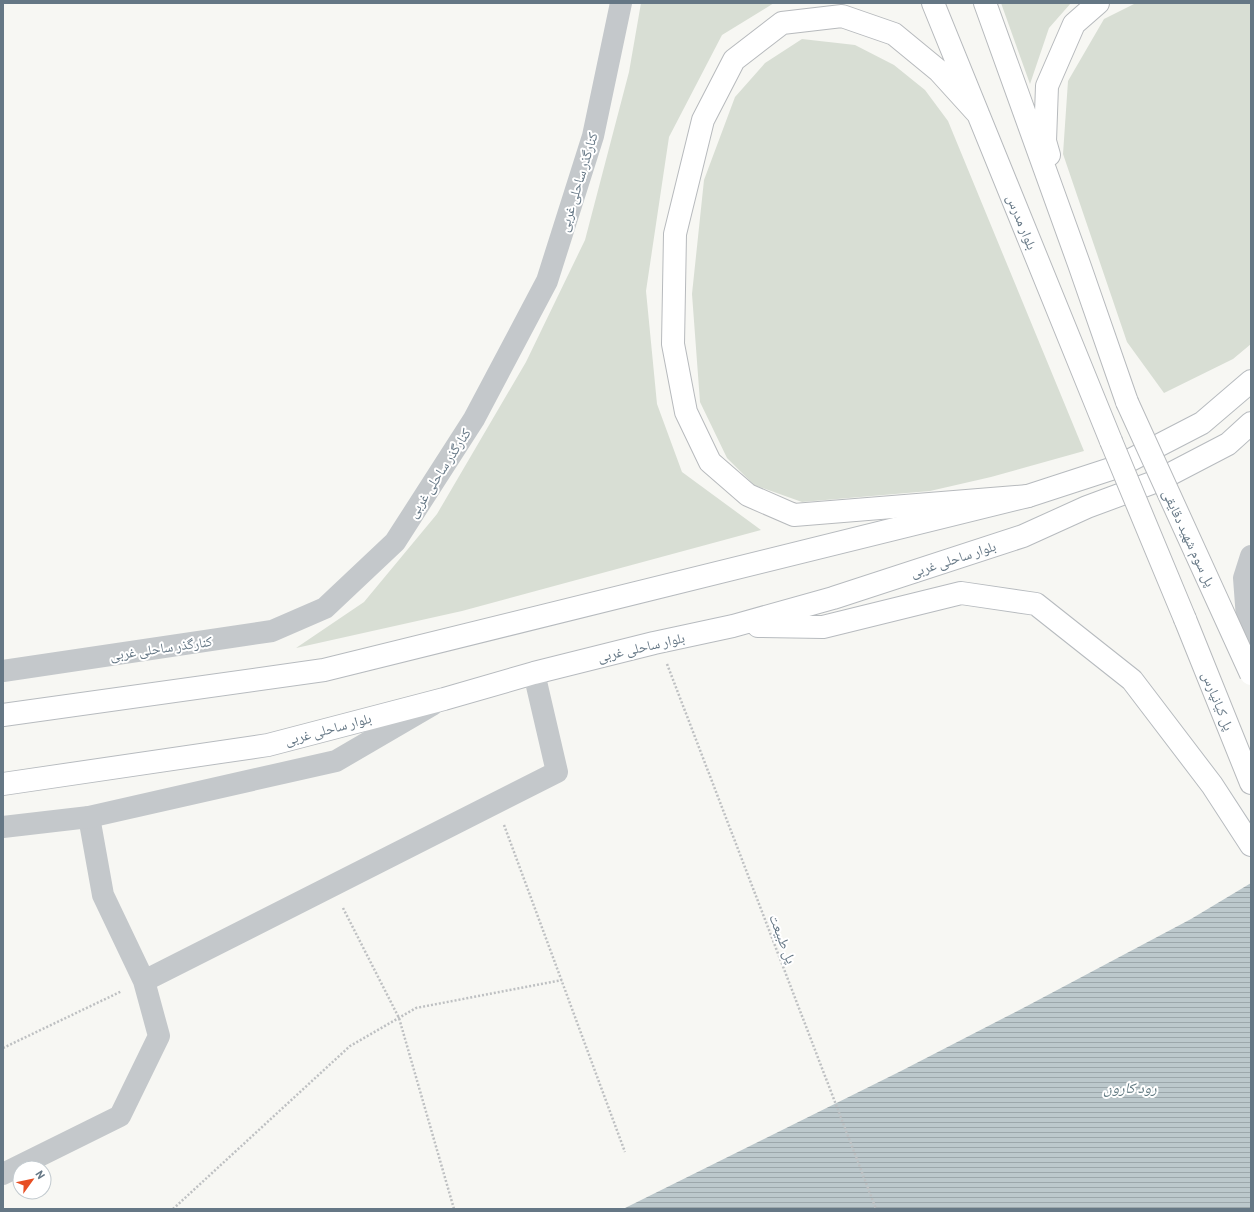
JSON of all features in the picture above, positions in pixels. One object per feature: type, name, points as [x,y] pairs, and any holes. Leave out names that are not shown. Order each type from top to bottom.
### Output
[{"type":"main road","name":"بلوار مدرس","points":[[933,3],[1185,619]]},
{"type":"main road","points":[[985,3],[1079,264]]},
{"type":"main road","points":[[1079,264],[1045,141],[1047,86],[1074,24],[1098,3]]},
{"type":"main road","points":[[978,114],[939,71],[894,34],[842,16],[782,23],[734,60],[703,120],[675,234],[673,344],[686,412],[710,462],[748,495],[794,515],[1028,496]]},
{"type":"main road","name":"پل سوم شهید دقایقی","points":[[1079,264],[1127,402],[1251,674]]},
{"type":"main road","points":[[3,715],[324,670],[1028,496],[1117,467],[1202,423],[1251,381]]},
{"type":"main road","name":"بلوار ساحلی غربی","points":[[3,784],[268,745],[444,699],[534,673],[654,643],[733,626],[833,598],[1023,536],[1087,507],[1157,481],[1228,444],[1251,423]]},
{"type":"main road","points":[[733,626],[823,627],[961,593],[1036,604],[1132,680],[1212,785],[1251,845]]},
{"type":"main road","name":"پل کیانپارس","points":[[1185,619],[1251,783]]},
{"type":"street","name":"کنارگذر ساحلی غربی","points":[[3,671],[272,631],[325,608],[395,542],[474,419],[547,281],[593,136],[621,3]]},
{"type":"street","points":[[1251,556],[1244,578],[1251,674]]},
{"type":"street","points":[[144,981],[557,772],[534,673]]},
{"type":"street","points":[[3,828],[89,817],[336,761],[444,699]]},
{"type":"street","points":[[3,1174],[120,1116],[159,1036],[144,981],[103,895],[89,817]]},
{"type":"path","name":"پل طبیعت","points":[[666,664],[876,1209]]},
{"type":"path","points":[[496,802],[625,1152]]},
{"type":"path","points":[[332,886],[399,1018],[454,1209]]},
{"type":"path","points":[[173,1209],[350,1046],[416,1008],[562,980]]},
{"type":"path","points":[[3,1048],[144,981]]},
{"type":"shaded area","points":[[641,3],[774,3],[722,35],[669,137],[646,291],[657,404],[682,472],[761,530],[462,611],[296,648],[364,602],[437,514],[526,362],[585,240],[629,72]]},
{"type":"shaded area","points":[[1001,3],[1071,3],[1049,28],[1030,84]]},
{"type":"shaded area","points":[[1136,3],[1251,3],[1251,344],[1233,359],[1164,393],[1127,342],[1063,154],[1068,81],[1104,19]]},
{"type":"shaded area","points":[[802,39],[855,45],[894,65],[925,90],[948,121],[1084,451],[991,477],[930,491],[802,502],[754,485],[727,458],[700,402],[692,294],[704,180],[735,97],[765,63]]},
{"type":"water","name":"رود کارون","points":[[1251,883],[1251,1209],[623,1209],[901,1071],[1027,1006],[1191,919]]}]
